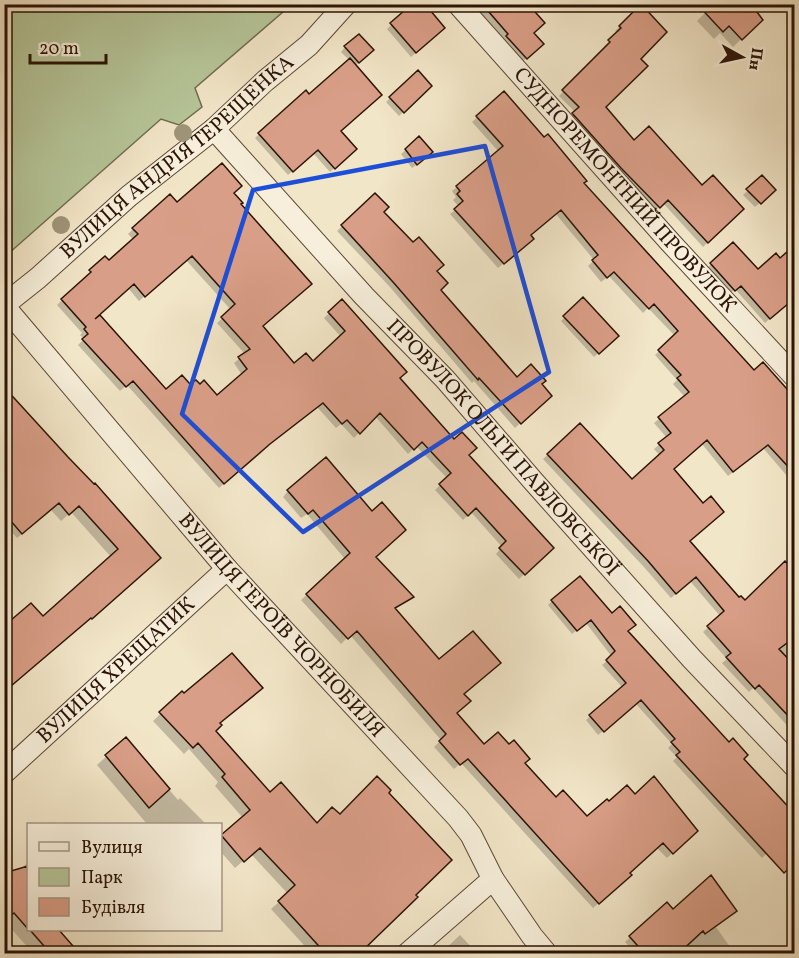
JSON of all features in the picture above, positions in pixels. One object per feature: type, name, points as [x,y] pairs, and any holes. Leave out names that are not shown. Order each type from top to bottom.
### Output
[{"type":"street","name":"ВУЛИЦЯ АНДРІЯ ТЕРЕЩЕНКА","points":[[4,305],[38,278],[129,196],[214,129],[265,81],[309,45],[346,4]]},
{"type":"street","name":"СУДНОРЕМОНТНИЙ ПРОВУЛОК","points":[[458,4],[670,242],[795,376]]},
{"type":"street","name":"ПРОВУЛОК ОЛЬГИ ПАВЛОВСЬКОЇ","points":[[214,129],[364,296],[433,366],[534,483],[692,659],[795,766]]},
{"type":"street","name":"ВУЛИЦЯ ГЕРОЇВ ЧОРНОБИЛЯ","points":[[4,305],[227,569],[458,818],[471,835],[493,879],[547,954]]},
{"type":"street","name":"ВУЛИЦЯ ХРЕЩАТИК","points":[[4,773],[227,569]]},
{"type":"street","points":[[407,954],[493,879]]},
{"type":"highlighted area","points":[[485,146],[549,372],[303,532],[182,414],[253,190]]},
{"type":"green space","points":[[4,5],[291,5],[195,88],[202,107],[179,125],[161,119],[8,254],[4,249]]},
{"type":"building","points":[[412,4],[425,4],[445,28],[416,53],[390,23]]},
{"type":"building","points":[[482,4],[528,4],[545,23],[534,33],[544,44],[527,59]]},
{"type":"building","points":[[641,4],[667,32],[641,59],[648,66],[606,107],[634,140],[649,126],[702,185],[713,175],[744,209],[708,243],[668,200],[660,208],[621,168],[572,113],[579,107],[562,90],[610,42],[608,40],[621,28],[619,26]]},
{"type":"building","points":[[697,4],[751,4],[763,20],[742,40],[729,26],[723,32]]},
{"type":"building","points":[[359,34],[374,50],[359,63],[344,46]]},
{"type":"building","points":[[350,58],[382,95],[341,131],[357,149],[335,169],[318,150],[293,172],[258,133],[306,90],[309,94]]},
{"type":"building","points":[[418,70],[432,86],[404,113],[389,97]]},
{"type":"building","points":[[504,91],[544,137],[548,134],[587,181],[584,183],[754,370],[763,362],[795,398],[795,474],[768,445],[733,472],[707,440],[674,469],[703,503],[711,496],[724,512],[690,541],[739,597],[745,600],[785,561],[795,571],[795,637],[779,649],[795,666],[795,723],[759,685],[755,689],[726,657],[731,653],[707,626],[724,611],[696,577],[676,594],[547,454],[580,423],[632,479],[664,450],[658,443],[671,433],[658,417],[689,392],[677,378],[681,375],[658,350],[678,331],[654,304],[649,309],[614,272],[607,278],[592,260],[598,255],[561,210],[531,235],[534,239],[504,264],[454,209],[463,201],[457,194],[460,191],[456,186],[503,146],[476,116]]},
{"type":"building","points":[[419,136],[433,152],[417,165],[405,149]]},
{"type":"building","points":[[222,163],[242,186],[234,193],[243,203],[241,204],[312,284],[263,326],[294,363],[306,353],[313,361],[345,331],[328,312],[342,299],[407,372],[400,378],[454,439],[462,432],[477,448],[469,455],[554,548],[525,575],[499,548],[506,541],[476,508],[468,516],[439,484],[451,473],[422,442],[414,450],[380,413],[360,434],[347,420],[342,424],[323,403],[270,444],[224,484],[133,381],[126,387],[82,339],[88,334],[84,329],[86,327],[61,299],[105,256],[109,260],[138,234],[132,228],[170,194],[177,202]],"holes":[[[192,256],[235,304],[221,317],[250,349],[238,357],[247,369],[217,395],[204,380],[200,384],[196,380],[190,384],[182,375],[166,389],[100,315],[95,319],[134,284],[145,297]]]},
{"type":"building","points":[[762,175],[776,190],[761,204],[746,189]]},
{"type":"building","points":[[375,193],[389,207],[384,212],[413,242],[419,237],[444,265],[437,271],[448,283],[441,290],[517,377],[531,364],[546,381],[542,384],[552,396],[521,424],[479,378],[478,380],[341,225]]},
{"type":"building","points":[[733,242],[758,269],[776,253],[780,258],[795,245],[795,298],[770,319],[741,286],[735,291],[710,263]]},
{"type":"building","points":[[583,297],[619,336],[599,354],[563,316]]},
{"type":"building","points":[[4,387],[95,483],[161,558],[4,692],[4,626],[31,603],[43,616],[118,549],[79,506],[69,515],[59,503],[22,534],[4,513]]},
{"type":"building","points":[[326,457],[372,511],[382,502],[406,530],[376,557],[414,597],[395,608],[439,659],[473,631],[501,663],[464,694],[471,701],[457,713],[484,744],[498,732],[509,744],[514,740],[530,759],[525,763],[556,797],[563,790],[587,816],[627,785],[635,794],[654,776],[698,831],[673,854],[663,843],[599,904],[468,759],[460,765],[439,741],[446,734],[357,631],[348,639],[306,594],[350,553],[313,510],[308,514],[287,490]]},
{"type":"building","points":[[580,576],[612,613],[620,606],[636,625],[628,631],[729,742],[733,738],[748,755],[744,759],[795,814],[795,863],[784,873],[676,755],[680,752],[671,742],[675,739],[641,700],[604,732],[589,715],[626,683],[606,660],[615,651],[591,620],[577,631],[551,600]]},
{"type":"building","points":[[232,653],[263,688],[220,723],[222,725],[216,731],[270,792],[281,782],[317,823],[332,807],[340,814],[377,776],[391,790],[389,793],[452,860],[416,895],[418,897],[359,954],[326,954],[278,901],[295,885],[260,848],[244,862],[222,836],[250,810],[222,777],[225,774],[198,743],[193,748],[159,712],[182,691],[184,693]]},
{"type":"building","points":[[126,737],[170,789],[149,808],[105,755]]},
{"type":"building","points":[[27,866],[27,928],[14,913],[4,921],[4,873]]},
{"type":"building","points":[[711,875],[737,911],[705,934],[703,931],[678,954],[645,954],[629,936],[667,902],[673,909]]},
{"type":"building","points":[[31,931],[60,931],[80,954],[51,954]]}]
